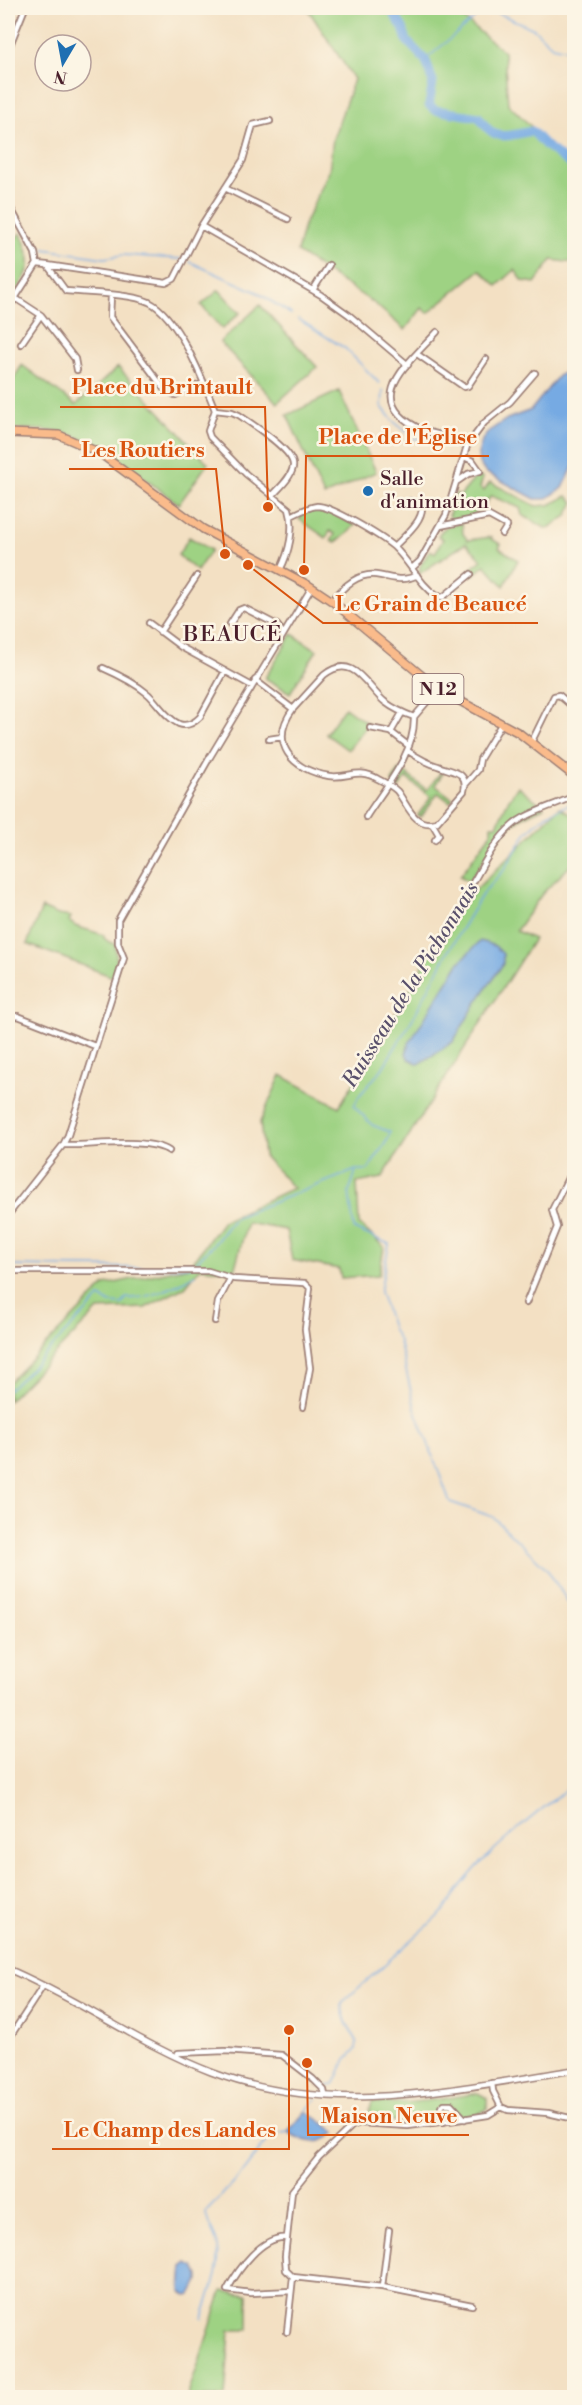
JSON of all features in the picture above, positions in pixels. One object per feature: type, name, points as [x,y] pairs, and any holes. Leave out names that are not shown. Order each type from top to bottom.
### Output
[{"type":"main road","name":"N 12","points":[[8,433],[59,435],[82,444],[114,462],[203,529],[312,587],[438,689],[532,741],[574,776]]},
{"type":"street","points":[[8,50],[24,8]]},
{"type":"street","points":[[37,264],[166,283],[174,279],[201,226],[247,152],[253,124],[270,121]]},
{"type":"street","points":[[225,188],[288,219]]},
{"type":"street","points":[[8,203],[35,253],[37,264],[8,309]]},
{"type":"street","points":[[201,226],[313,290],[349,315],[408,365]]},
{"type":"street","points":[[47,265],[66,291],[147,301],[163,311],[187,348],[215,410],[208,431],[210,437],[246,474],[284,503],[291,516],[289,546],[280,570]]},
{"type":"street","points":[[313,290],[329,266]]},
{"type":"street","points":[[111,296],[110,317],[165,390],[174,395],[204,383]]},
{"type":"street","points":[[15,298],[41,315],[75,359],[77,370]]},
{"type":"street","points":[[21,344],[41,315]]},
{"type":"street","points":[[437,332],[394,381],[392,403],[396,412],[405,420],[424,431],[446,436],[467,446]]},
{"type":"street","points":[[417,354],[464,387],[468,386],[486,359]]},
{"type":"street","points":[[412,568],[420,561],[440,526],[458,481],[467,446],[484,423],[510,402],[535,373]]},
{"type":"street","points":[[215,410],[239,415],[284,448],[293,462],[288,477],[273,495]]},
{"type":"street","points":[[458,481],[468,474],[480,471],[473,461],[464,457]]},
{"type":"street","points":[[394,547],[423,512],[423,506],[410,501]]},
{"type":"street","points":[[291,516],[317,506],[328,508],[347,517],[394,547],[432,592],[443,597],[471,574]]},
{"type":"street","points":[[440,526],[489,516],[507,526],[502,534]]},
{"type":"street","points":[[332,601],[341,590],[366,576],[374,575],[402,580],[417,575]]},
{"type":"street","points":[[160,632],[197,576]]},
{"type":"street","points":[[8,1215],[63,1145],[68,1135],[124,958],[118,943],[118,920],[210,757],[312,587]]},
{"type":"street","points":[[230,624],[238,609],[244,608],[277,625],[283,633]]},
{"type":"street","points":[[149,623],[181,647],[252,686]]},
{"type":"street","points":[[103,668],[130,680],[150,696],[171,718],[179,724],[187,725],[200,717],[225,671]]},
{"type":"street","points":[[414,717],[402,713],[375,693],[363,676],[343,668],[330,670],[293,709],[283,722],[282,737],[288,755],[300,766],[315,773],[332,776],[364,772],[396,791],[412,815],[432,823],[441,819],[464,791],[465,785],[478,770],[480,759],[502,723]]},
{"type":"street","points":[[255,680],[293,709]]},
{"type":"street","points":[[366,817],[408,749],[414,733],[414,717],[438,689]]},
{"type":"street","points":[[532,741],[554,696],[559,695],[574,708]]},
{"type":"street","points":[[391,732],[402,713]]},
{"type":"street","points":[[370,728],[391,732],[408,749],[440,767],[459,772],[465,785]]},
{"type":"street","points":[[269,739],[282,737]]},
{"type":"street","points":[[472,884],[497,844],[515,823],[574,796]]},
{"type":"street","points":[[432,823],[439,835],[435,840]]},
{"type":"street","points":[[574,916],[574,926]]},
{"type":"street","points":[[8,1017],[18,1016],[95,1046]]},
{"type":"street","points":[[63,1145],[145,1144],[160,1145],[169,1151]]},
{"type":"street","points":[[526,1303],[557,1227],[552,1210],[574,1166]]},
{"type":"street","points":[[8,1271],[201,1271],[214,1272],[230,1278],[305,1283],[310,1286],[305,1329],[310,1368],[303,1407]]},
{"type":"street","points":[[215,1322],[219,1297],[230,1278]]},
{"type":"street","points":[[8,1969],[210,2072],[255,2086],[326,2095],[410,2095],[447,2092],[574,2070]]},
{"type":"street","points":[[8,2040],[43,1986]]},
{"type":"street","points":[[177,2056],[178,2053],[202,2051],[282,2055],[313,2079],[326,2095]]},
{"type":"street","points":[[492,2083],[493,2091],[501,2107],[508,2110],[548,2113],[574,2120]]},
{"type":"street","points":[[444,2122],[441,2107],[444,2104],[451,2104],[465,2119]]},
{"type":"street","points":[[472,2305],[382,2287],[293,2277],[286,2270],[292,2191],[319,2157],[352,2126],[359,2123],[391,2126],[444,2122],[488,2115],[501,2107]]},
{"type":"street","points":[[382,2287],[389,2230]]},
{"type":"street","points":[[287,2238],[279,2237],[251,2255],[227,2290],[251,2293],[291,2291]]},
{"type":"street","points":[[287,2332],[293,2277]]},
{"type":"green space","points":[[307,8],[451,8],[504,52],[508,104],[574,168],[574,263],[552,260],[535,283],[523,281],[515,270],[497,286],[480,270],[428,313],[422,308],[405,330],[375,304],[297,252],[304,225],[329,171],[333,139],[354,79]]},
{"type":"green space","points":[[21,233],[29,255],[28,270],[8,303],[8,244]]},
{"type":"green space","points":[[219,290],[240,313],[222,329],[201,305]]},
{"type":"green space","points":[[260,305],[317,367],[277,403],[220,342]]},
{"type":"green space","points":[[22,365],[76,405],[118,367],[208,463],[179,504],[111,455],[82,439],[53,431],[8,429],[8,388]]},
{"type":"green space","points":[[339,391],[376,472],[324,496],[287,415]]},
{"type":"green space","points":[[473,475],[483,478],[480,488],[484,491],[490,482],[536,506],[549,505],[567,496],[574,502],[567,516],[547,529],[522,515],[520,508],[491,496],[481,510],[477,509],[473,517],[451,520],[449,514],[456,493],[460,496],[475,478]]},
{"type":"green space","points":[[313,509],[329,511],[355,525],[336,542],[331,541],[335,534],[330,531],[326,538],[299,519],[304,512]]},
{"type":"green space","points":[[462,523],[463,534],[468,540],[492,537],[491,539],[501,544],[499,548],[518,560],[504,586],[485,565],[473,575],[469,570],[482,560],[466,543],[419,574],[420,566],[430,550],[435,553],[443,539],[438,536],[442,530]]},
{"type":"green space","points":[[189,537],[211,550],[197,571],[178,555]]},
{"type":"green space","points":[[292,634],[317,650],[290,693],[265,678]]},
{"type":"green space","points":[[345,707],[368,724],[348,750],[326,734]]},
{"type":"green space","points":[[400,769],[427,790],[441,772],[444,772],[435,785],[453,799],[450,802],[438,793],[421,817],[418,815],[431,797],[406,778],[397,790],[392,782]]},
{"type":"green space","points":[[518,786],[544,807],[518,820],[508,828],[492,847],[470,882],[460,876],[491,833],[491,825],[497,825]]},
{"type":"green space","points":[[560,807],[574,816],[574,862],[542,894],[516,931],[534,939],[382,1178],[357,1183],[359,1224],[384,1247],[379,1275],[341,1278],[339,1269],[292,1260],[286,1230],[247,1223],[234,1271],[200,1268],[185,1287],[145,1308],[98,1310],[8,1401],[8,1383],[105,1285],[189,1267],[223,1221],[293,1188],[264,1156],[260,1122],[281,1075],[339,1107],[416,980],[440,931],[471,894]]},
{"type":"green space","points":[[42,908],[58,915],[71,917],[69,921],[75,926],[104,935],[104,938],[115,944],[117,962],[113,977],[27,944]]},
{"type":"green space","points":[[478,2093],[487,2098],[487,2109],[466,2116],[410,2121],[368,2118],[372,2102],[412,2102]]},
{"type":"green space","points":[[222,2291],[248,2295],[248,2330],[230,2330],[225,2397],[187,2398]]},
{"type":"water","points":[[574,370],[574,465],[563,488],[546,499],[535,499],[485,472],[479,463],[478,454],[482,440],[489,431],[507,419],[531,410],[558,376]]},
{"type":"water","points":[[480,941],[495,946],[503,954],[503,964],[453,1042],[419,1064],[409,1059],[406,1054],[409,1043],[459,963]]},
{"type":"water","points":[[306,2111],[336,2132],[324,2140],[312,2142],[300,2139],[288,2132]]},
{"type":"water","points":[[188,2264],[195,2267],[199,2281],[191,2295],[187,2296],[181,2288],[183,2268]]},
{"type":"waterway","points":[[390,8],[403,28],[407,41],[426,61],[433,82],[429,105],[435,110],[479,117],[490,131],[501,136],[532,131],[546,146],[574,167]]},
{"type":"waterway","points":[[425,60],[482,12],[493,11],[534,29],[552,46],[574,51]]},
{"type":"waterway","points":[[44,249],[104,258],[123,255],[181,259]]},
{"type":"waterway","points":[[190,262],[257,292],[291,314]]},
{"type":"waterway","points":[[298,319],[346,349],[379,383]]},
{"type":"waterway","points":[[383,390],[382,407],[393,421],[415,439],[423,437]]},
{"type":"waterway","name":"Ruisseau de la Pichonnais","points":[[8,1266],[158,1268],[195,1266],[236,1217],[356,1170],[368,1170],[390,1132],[372,1125],[354,1106],[359,1096],[382,1069],[483,893],[504,870],[527,832],[546,815],[574,802]]},
{"type":"waterway","points":[[356,1171],[349,1192],[354,1229],[389,1244],[380,1292],[399,1341],[415,1408],[450,1502],[493,1517],[546,1568],[574,1611]]},
{"type":"waterway","name":"Ruisseau de la Pichonnais","points":[[8,1390],[100,1297],[110,1303],[123,1304],[126,1298],[152,1295],[195,1275]]},
{"type":"waterway","name":"Ruisseau de la Pichonnais","points":[[8,1720],[10,1736],[8,1774]]},
{"type":"waterway","points":[[327,2086],[334,2085],[346,2059],[356,2049],[357,2041],[346,2022],[341,2006],[344,2001],[445,1910],[457,1891],[487,1857],[574,1783]]},
{"type":"waterway","points":[[306,2111],[316,2099]]},
{"type":"waterway","points":[[203,2319],[218,2265],[217,2242],[206,2212],[246,2169],[264,2144],[276,2134],[288,2132]]},
{"type":"place","name":"Salle d'animation","points":[[368,491]]},
{"type":"place","name":"Place du Brintault","points":[[268,507]]},
{"type":"place","name":"Les Routiers","points":[[225,554]]},
{"type":"place","name":"Le Grain de Beaucé","points":[[248,565]]},
{"type":"place","name":"Place de l'Église","points":[[304,570]]},
{"type":"place","name":"Le Champ des Landes","points":[[289,2030]]},
{"type":"place","name":"Maison Neuve","points":[[307,2063]]},
{"type":"district","name":"BEAUCÉ","points":[[233,634]]}]
